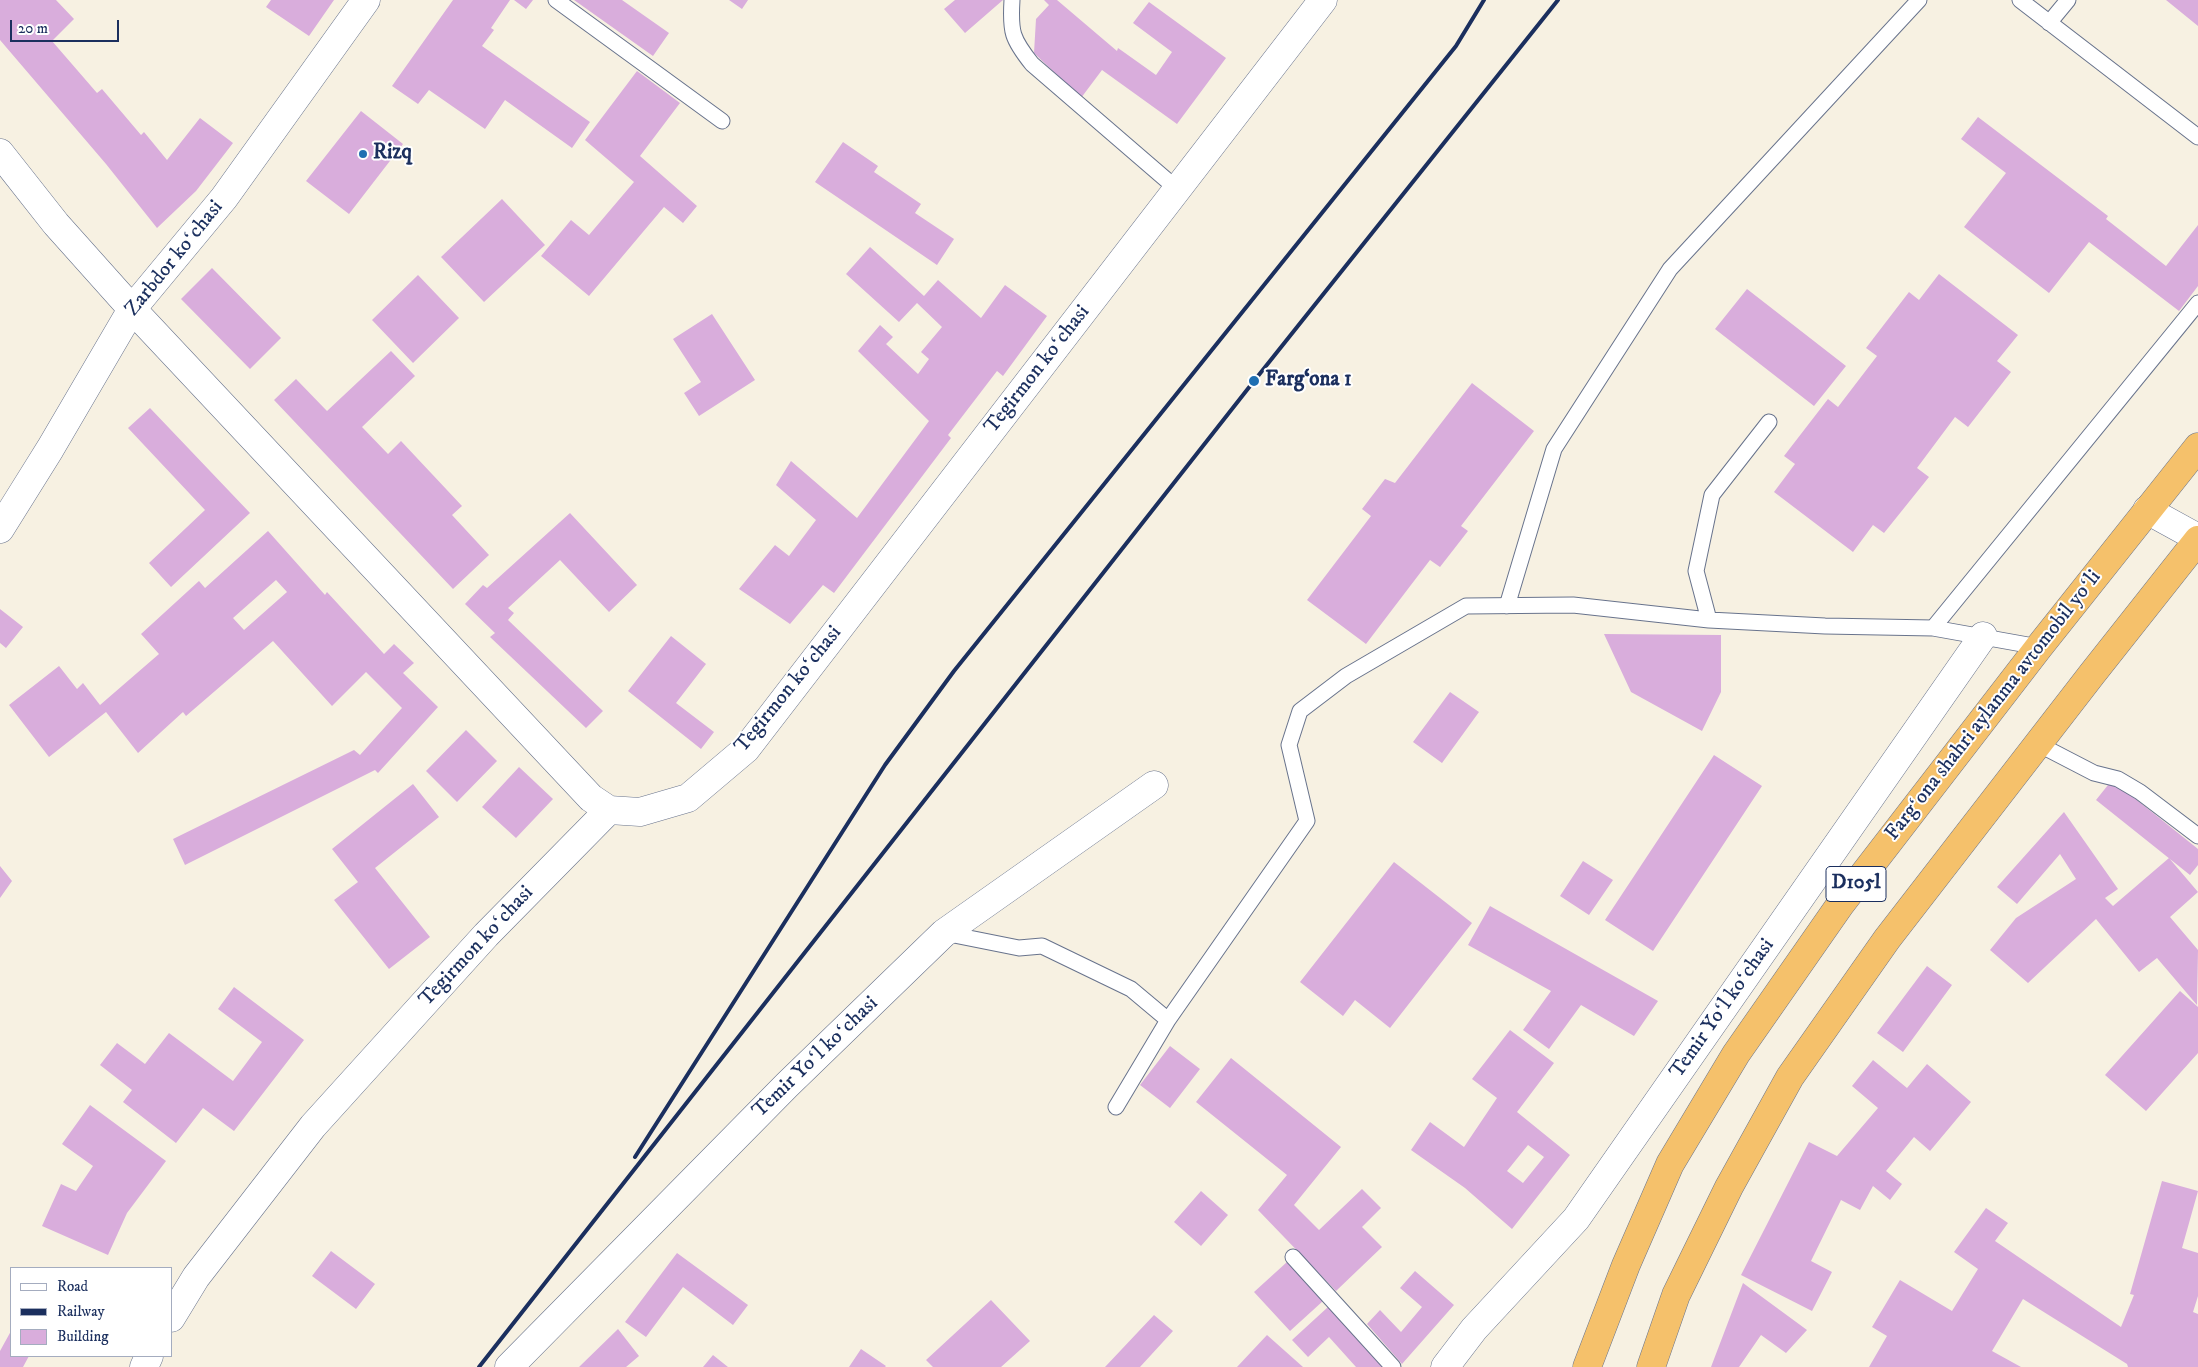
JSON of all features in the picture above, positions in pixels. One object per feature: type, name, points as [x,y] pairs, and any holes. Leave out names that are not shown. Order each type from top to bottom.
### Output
[{"type":"highway","name":"Fargʻona shahri aylanma avtomobil yoʻli","points":[[1588,1367],[1626,1265],[1670,1164],[1736,1054],[1840,904],[2039,647],[2198,447]]},
{"type":"highway","name":"D105l","points":[[1651,1367],[1676,1295],[1728,1187],[1790,1077],[1887,938],[2198,539]]},
{"type":"street","name":"Zarbdor koʻchasi","points":[[0,530],[132,309],[224,198],[366,0]]},
{"type":"street","name":"Tegirmon koʻchasi","points":[[172,1316],[196,1277],[314,1126],[486,935],[609,810],[640,812],[688,798],[746,749],[1323,0]]},
{"type":"street","points":[[0,153],[56,224],[132,309],[591,798],[609,810]]},
{"type":"street","points":[[2147,510],[2198,539]]},
{"type":"street","name":"Temir Yoʻl koʻchasi","points":[[1445,1367],[1474,1329],[1576,1219],[1983,636]]},
{"type":"street","name":"Temir Yoʻl koʻchasi","points":[[509,1367],[787,1085],[944,933],[1154,785]]},
{"type":"lane","points":[[556,0],[722,122]]},
{"type":"lane","points":[[1012,0],[1010,24],[1016,44],[1032,64],[1177,189]]},
{"type":"lane","points":[[1507,606],[1554,449],[1670,269],[1919,0]]},
{"type":"lane","points":[[2020,0],[2198,137]]},
{"type":"lane","points":[[2049,23],[2068,0]]},
{"type":"lane","points":[[1933,628],[2198,303]]},
{"type":"lane","points":[[1709,620],[1696,571],[1712,495],[1769,422]]},
{"type":"lane","points":[[1116,1107],[1150,1046],[1307,821],[1289,745],[1300,711],[1346,676],[1466,606],[1574,605],[1709,620],[1825,626],[1933,628],[2039,647]]},
{"type":"lane","points":[[2038,744],[2094,774],[2118,779],[2140,792],[2198,836]]},
{"type":"lane","points":[[944,933],[1020,948],[1042,946],[1131,989],[1168,1020]]},
{"type":"lane","points":[[1293,1257],[1393,1367]]},
{"type":"building","points":[[0,0],[56,0],[74,19],[52,41],[97,93],[102,89],[141,135],[144,132],[167,160],[200,118],[233,143],[196,191],[157,228],[106,164],[0,40]]},
{"type":"building","points":[[271,0],[334,0],[309,36],[266,7]]},
{"type":"building","points":[[453,0],[510,0],[491,28],[494,30],[482,46],[590,122],[572,148],[505,100],[485,129],[429,90],[418,104],[392,86]]},
{"type":"building","points":[[514,0],[533,0],[526,9]]},
{"type":"building","points":[[574,0],[622,0],[669,33],[653,56]]},
{"type":"building","points":[[729,0],[748,0],[742,9]]},
{"type":"building","points":[[955,0],[1003,0],[965,33],[944,9]]},
{"type":"building","points":[[1044,0],[1057,0],[1117,51],[1118,48],[1156,75],[1172,52],[1133,23],[1149,2],[1226,58],[1177,124],[1102,70],[1081,98],[1034,53],[1036,19],[1049,5]]},
{"type":"building","points":[[2166,0],[2198,0],[2198,26]]},
{"type":"building","points":[[637,71],[680,103],[640,156],[697,206],[683,223],[664,207],[589,296],[541,256],[571,220],[589,235],[634,182],[585,140]]},
{"type":"building","points":[[361,111],[403,144],[349,214],[306,181]]},
{"type":"building","points":[[1978,117],[2108,216],[2106,219],[2166,266],[2198,225],[2198,286],[2179,311],[2089,242],[2049,293],[1964,227],[2006,173],[1961,139]]},
{"type":"building","points":[[843,142],[878,166],[874,172],[921,204],[915,213],[954,239],[937,265],[815,182]]},
{"type":"building","points":[[502,199],[545,245],[484,302],[441,257]]},
{"type":"building","points":[[870,247],[924,296],[938,280],[981,318],[1005,285],[1047,316],[1003,376],[997,371],[948,435],[951,438],[834,593],[823,585],[790,624],[739,589],[775,545],[789,556],[816,520],[776,485],[791,461],[857,518],[929,421],[858,351],[880,325],[893,337],[886,344],[918,374],[929,359],[921,352],[942,327],[917,303],[899,322],[846,274]]},
{"type":"building","points":[[212,268],[281,338],[250,369],[181,299]]},
{"type":"building","points":[[1939,274],[2018,335],[1997,361],[2011,372],[1968,427],[1955,417],[1917,468],[1929,477],[1884,533],[1873,525],[1853,552],[1774,492],[1795,464],[1784,456],[1828,399],[1838,407],[1877,356],[1866,348],[1909,292],[1919,300]]},
{"type":"building","points":[[418,275],[459,318],[413,363],[372,320]]},
{"type":"building","points":[[1747,289],[1846,366],[1814,406],[1715,329]]},
{"type":"building","points":[[712,314],[755,380],[699,416],[684,393],[701,382],[673,339]]},
{"type":"building","points":[[391,351],[415,376],[362,427],[388,454],[401,441],[462,506],[452,515],[489,555],[453,589],[274,400],[296,379],[327,411]]},
{"type":"building","points":[[1472,383],[1534,431],[1461,526],[1468,531],[1440,567],[1430,560],[1366,644],[1307,600],[1371,516],[1362,509],[1385,479],[1395,483]]},
{"type":"building","points":[[150,408],[250,513],[171,587],[149,563],[205,510],[128,428]]},
{"type":"building","points":[[570,513],[637,585],[609,612],[560,560],[508,608],[514,613],[508,620],[603,711],[586,728],[490,637],[495,633],[465,604],[483,585],[487,588]]},
{"type":"building","points":[[268,531],[325,595],[327,592],[384,654],[394,644],[414,663],[403,673],[438,707],[378,773],[375,770],[185,865],[173,839],[354,750],[360,755],[402,708],[366,672],[332,706],[273,641],[186,716],[183,712],[138,753],[106,712],[49,757],[9,705],[59,666],[77,689],[83,683],[100,705],[159,654],[141,634],[199,581],[205,588]],"holes":[[[276,580],[287,592],[244,630],[233,618]]]},
{"type":"building","points":[[0,609],[23,627],[6,648],[0,643]]},
{"type":"building","points":[[1604,634],[1721,635],[1721,692],[1702,731],[1631,692]]},
{"type":"building","points":[[671,636],[706,664],[676,703],[714,732],[701,749],[628,691]]},
{"type":"building","points":[[1450,692],[1479,712],[1442,763],[1413,742]]},
{"type":"building","points":[[466,730],[497,761],[457,802],[426,771]]},
{"type":"building","points":[[1714,755],[1762,786],[1653,951],[1605,920]]},
{"type":"building","points":[[519,767],[553,799],[516,838],[482,807]]},
{"type":"building","points":[[2112,780],[2198,849],[2198,865],[2190,875],[2096,800]]},
{"type":"building","points":[[413,784],[439,817],[375,868],[430,937],[389,969],[334,900],[358,882],[332,849]]},
{"type":"building","points":[[2064,812],[2118,889],[2105,898],[2113,906],[2169,858],[2198,892],[2170,917],[2198,950],[2197,1005],[2157,958],[2139,972],[2096,919],[2028,983],[1990,950],[2016,918],[2076,879],[2060,854],[2017,904],[1997,887]]},
{"type":"building","points":[[1583,861],[1613,880],[1589,915],[1560,896]]},
{"type":"building","points":[[1394,862],[1472,923],[1390,1028],[1355,1000],[1343,1016],[1300,982]]},
{"type":"building","points":[[0,866],[12,881],[0,898]]},
{"type":"building","points":[[1490,906],[1658,1001],[1634,1036],[1581,1005],[1549,1049],[1523,1030],[1551,991],[1468,945]]},
{"type":"building","points":[[1927,966],[1952,985],[1903,1052],[1877,1033]]},
{"type":"building","points":[[234,987],[304,1040],[234,1131],[203,1108],[176,1143],[123,1102],[132,1090],[100,1065],[117,1043],[145,1064],[169,1033],[233,1081],[262,1042],[218,1009]]},
{"type":"building","points":[[2180,991],[2198,1007],[2198,1053],[2146,1111],[2105,1075]]},
{"type":"building","points":[[1510,1030],[1554,1063],[1517,1112],[1570,1155],[1512,1229],[1465,1188],[1411,1150],[1430,1122],[1464,1147],[1497,1098],[1472,1079]],"holes":[[[1528,1145],[1544,1157],[1523,1183],[1507,1171]]]},
{"type":"building","points":[[1170,1046],[1200,1069],[1170,1108],[1140,1085]]},
{"type":"building","points":[[1231,1058],[1341,1147],[1294,1205],[1319,1230],[1362,1189],[1381,1208],[1362,1227],[1382,1247],[1336,1291],[1258,1210],[1287,1175],[1196,1102]]},
{"type":"building","points":[[1873,1060],[1907,1088],[1927,1064],[1971,1102],[1930,1151],[1914,1137],[1886,1171],[1902,1184],[1890,1200],[1873,1186],[1860,1210],[1841,1200],[1811,1261],[1832,1272],[1812,1311],[1741,1275],[1809,1142],[1837,1156],[1878,1108],[1852,1086]]},
{"type":"building","points":[[90,1105],[166,1161],[127,1213],[108,1255],[42,1226],[61,1184],[76,1191],[93,1166],[62,1144]]},
{"type":"building","points":[[2162,1181],[2198,1191],[2182,1248],[2198,1253],[2198,1296],[2193,1312],[2198,1314],[2198,1367],[2128,1367],[2127,1364],[2023,1299],[1992,1351],[2021,1367],[1869,1367],[1887,1336],[1872,1327],[1900,1280],[1952,1311],[1978,1269],[1954,1252],[1986,1208],[2008,1223],[1995,1241],[2121,1327],[2134,1295],[2130,1294]]},
{"type":"building","points":[[1201,1191],[1228,1215],[1201,1246],[1174,1222]]},
{"type":"building","points":[[331,1251],[375,1284],[356,1309],[312,1276]]},
{"type":"building","points":[[677,1253],[748,1305],[733,1325],[683,1287],[646,1337],[625,1322]]},
{"type":"building","points":[[1287,1262],[1323,1301],[1290,1331],[1254,1292]]},
{"type":"building","points":[[1415,1271],[1454,1305],[1402,1364],[1367,1324],[1380,1310],[1401,1332],[1422,1307],[1400,1288]]},
{"type":"building","points":[[1743,1283],[1807,1330],[1786,1353],[1761,1335],[1739,1367],[1711,1367]]},
{"type":"building","points":[[991,1300],[1030,1341],[1001,1367],[933,1367],[926,1360]]},
{"type":"building","points":[[1328,1307],[1383,1367],[1356,1367],[1329,1337],[1308,1357],[1292,1340]]},
{"type":"building","points":[[1154,1315],[1173,1331],[1140,1367],[1105,1367]]},
{"type":"building","points":[[618,1329],[639,1356],[626,1367],[579,1367]]},
{"type":"building","points":[[10,1333],[10,1357],[28,1357],[23,1367],[0,1367],[0,1351]]},
{"type":"building","points":[[1267,1335],[1303,1367],[1237,1367]]},
{"type":"building","points":[[861,1349],[886,1366],[849,1367]]},
{"type":"building","points":[[713,1355],[728,1367],[703,1367]]},
{"type":"railway","points":[[635,1157],[885,765],[954,671],[1456,46],[1484,0]]},
{"type":"railway","points":[[479,1367],[1254,381],[1558,0]]},
{"type":"place","name":"Rizq","points":[[363,154]]},
{"type":"place","name":"Farg‘ona 1","points":[[1254,381]]}]
